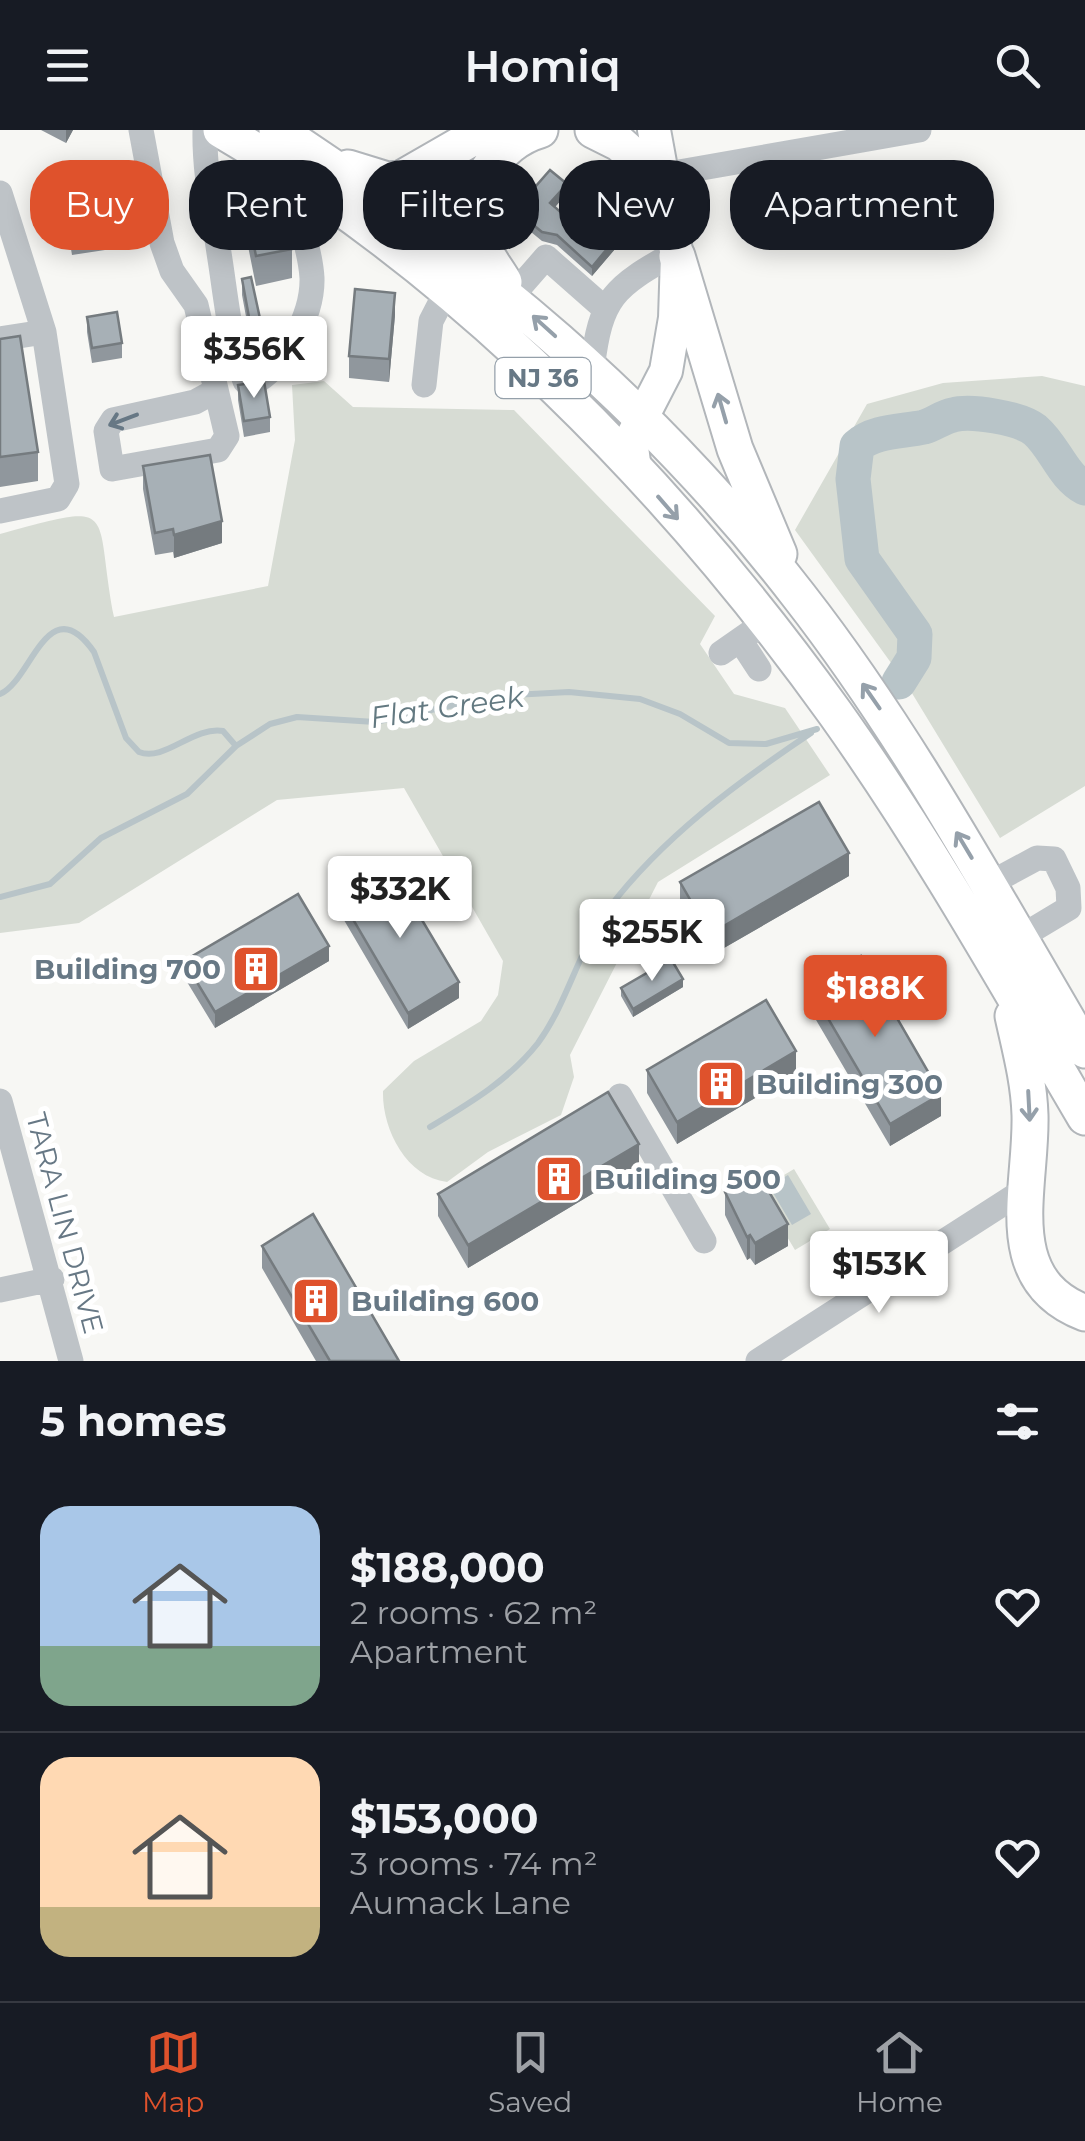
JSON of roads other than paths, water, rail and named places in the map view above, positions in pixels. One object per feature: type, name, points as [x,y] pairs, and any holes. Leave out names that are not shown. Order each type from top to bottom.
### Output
[{"type":"highway","name":"NJ 36","points":[[221,130],[287,160]]},
{"type":"highway","name":"NJ 36","points":[[278,130],[305,160]]},
{"type":"highway","points":[[343,176],[400,179],[486,130]]},
{"type":"highway","points":[[512,296],[478,238],[476,205],[486,172],[498,155],[540,130]]},
{"type":"highway","points":[[593,130],[639,160]]},
{"type":"highway","name":"NJ 36","points":[[343,190],[512,296],[642,416],[799,595],[895,732],[1085,1050]]},
{"type":"highway","name":"NJ 36","points":[[343,198],[549,383],[635,470],[742,638],[812,682],[861,752],[1002,976],[1085,1117]]},
{"type":"highway","points":[[677,254],[740,465],[799,595]]},
{"type":"highway","points":[[1002,976],[1028,1092],[1025,1245],[1042,1284],[1066,1306],[1085,1313]]},
{"type":"main road","points":[[654,130],[660,160]]},
{"type":"main road","points":[[635,470],[632,440],[666,371],[675,318],[676,250]]},
{"type":"street","points":[[142,130],[162,243],[172,271],[196,305],[227,436],[218,450],[112,469],[106,431],[113,420],[195,402],[215,391]]},
{"type":"street","points":[[204,160],[205,130]]},
{"type":"street","points":[[710,170],[919,130]]},
{"type":"street","points":[[0,193],[44,332],[67,484],[58,499],[0,511]]},
{"type":"street","points":[[218,250],[234,343],[245,381],[252,384],[277,364],[302,319],[312,280],[306,250]]},
{"type":"street","points":[[592,369],[598,317],[630,278],[677,254]]},
{"type":"street","points":[[512,296],[546,256],[605,309]]},
{"type":"street","points":[[424,385],[431,321],[446,292]]},
{"type":"street","points":[[0,338],[44,332]]},
{"type":"street","points":[[742,638],[758,669]]},
{"type":"street","points":[[988,885],[1037,858],[1054,859],[1068,888],[1069,908],[1019,938]]},
{"type":"street","points":[[620,1096],[704,1241]]},
{"type":"street","name":"TARA LIN DRIVE","points":[[0,1102],[52,1279],[71,1361]]},
{"type":"street","points":[[758,1361],[1028,1188]]},
{"type":"street","points":[[940,1246],[986,1229],[1003,1231],[1025,1245]]},
{"type":"street","points":[[0,1290],[52,1279]]},
{"type":"waterway","name":"Flat Creek","points":[[899,682],[914,658],[915,634],[862,559],[853,479],[857,446],[880,434],[924,427],[953,415],[995,416],[1035,430],[1070,476],[1085,488]]},
{"type":"waterway","points":[[0,694],[11,686],[41,644],[52,633],[64,629],[78,634],[94,652],[126,738],[139,752],[159,752],[212,731],[223,731],[236,746]]},
{"type":"waterway","name":"Flat Creek","points":[[0,897],[50,884],[101,838],[187,794],[236,746],[270,724],[297,717],[375,722],[496,696],[569,692],[640,699],[680,714],[729,743],[766,744],[817,729]]},
{"type":"waterway","points":[[430,1127],[502,1080],[538,1043],[599,924],[653,858],[729,791],[811,733]]},
{"type":"place","name":"Building 700","points":[[256,969]]},
{"type":"place","name":"Building 300","points":[[721,1084]]},
{"type":"place","name":"Building 500","points":[[559,1179]]},
{"type":"place","name":"Building 600","points":[[316,1301]]}]
